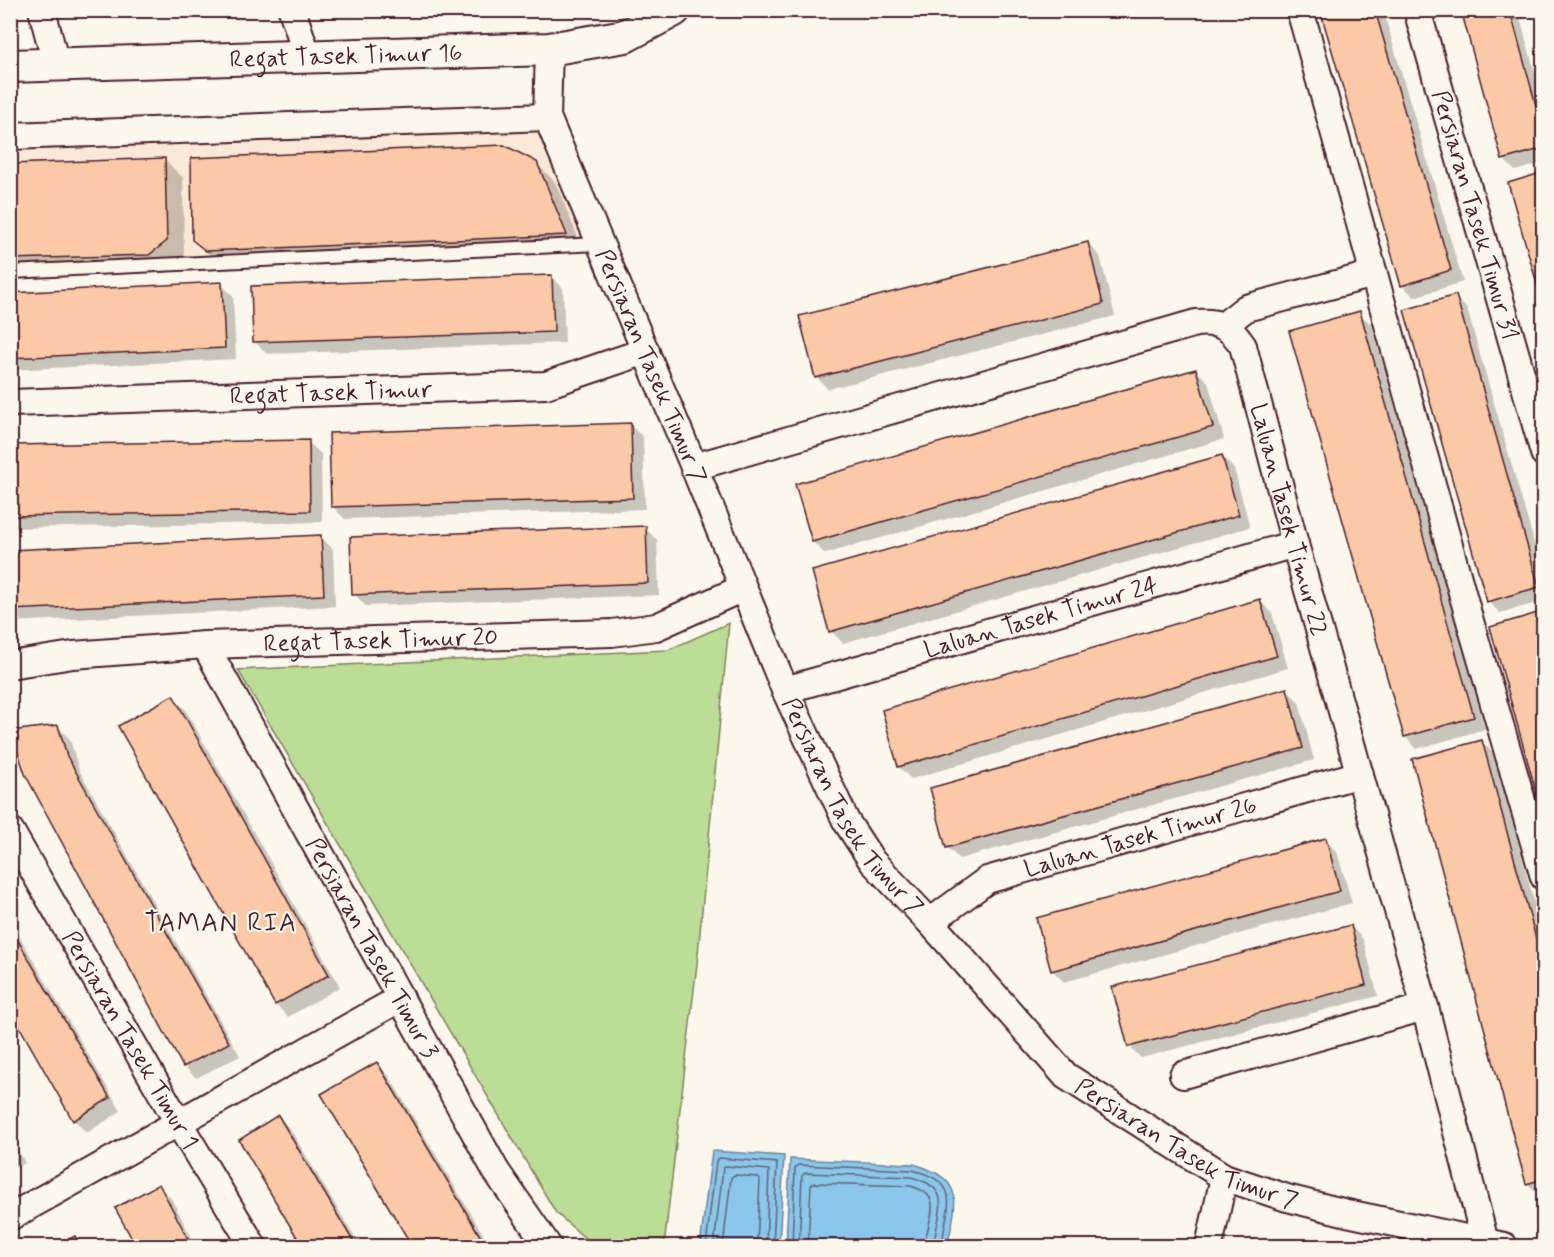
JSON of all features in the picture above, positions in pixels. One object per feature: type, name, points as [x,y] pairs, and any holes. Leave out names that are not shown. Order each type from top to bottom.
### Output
[{"type":"street","points":[[42,10],[56,64]]},
{"type":"street","points":[[292,10],[308,58]]},
{"type":"street","name":"Regat Tasek Timur 16","points":[[10,66],[549,50],[625,36],[674,10]]},
{"type":"street","points":[[1300,10],[1468,614],[1544,877]]},
{"type":"street","name":"Persiaran Tasek Timur 31","points":[[1417,10],[1544,453]]},
{"type":"street","name":"Persiaran Tasek Timur 7","points":[[549,50],[547,117],[785,690],[846,821],[872,861],[930,922],[1066,1076],[1224,1178],[1347,1213],[1492,1245]]},
{"type":"street","points":[[10,136],[547,117]]},
{"type":"street","points":[[694,467],[1196,323],[1211,322],[1223,326],[1246,308],[1374,274]]},
{"type":"street","name":"Laluan Tasek Timur 22","points":[[1223,326],[1235,334],[1243,346],[1295,544],[1492,1245]]},
{"type":"street","name":"Regat Tasek Timur","points":[[10,403],[546,385],[646,351]]},
{"type":"street","name":"Laluan Tasek Timur 24","points":[[785,690],[1295,544]]},
{"type":"street","name":"Regat Tasek Timur 20","points":[[10,666],[73,655],[205,645],[612,633],[656,627],[743,588]]},
{"type":"street","name":"Persiaran Tasek Timur 3","points":[[205,645],[496,1171],[548,1246]]},
{"type":"street","name":"Laluan Tasek Timur 26","points":[[930,922],[987,880],[1360,774]]},
{"type":"street","name":"Persiaran Tasek Timur 1","points":[[10,830],[178,1122],[253,1246]]},
{"type":"street","points":[[10,1218],[400,998]]},
{"type":"street","points":[[1183,1076],[1425,1007]]},
{"type":"street","points":[[1209,1246],[1224,1178]]},
{"type":"lane","points":[[10,272],[599,244]]},
{"type":"shaded area","points":[[551,115],[602,245],[11,272],[10,134]]},
{"type":"green space","points":[[729,623],[697,964],[664,1246],[594,1246],[556,1213],[238,670],[668,650]]},
{"type":"water","points":[[712,1151],[784,1156],[779,1246],[700,1246]]},
{"type":"water","points":[[790,1159],[913,1164],[930,1170],[950,1185],[954,1194],[955,1205],[947,1246],[786,1246]]},
{"type":"building","points":[[1320,10],[1375,10],[1451,270],[1401,286]]},
{"type":"building","points":[[1461,10],[1510,10],[1544,135],[1544,148],[1502,160]]},
{"type":"building","points":[[504,145],[537,162],[567,235],[206,251],[192,240],[191,158]]},
{"type":"building","points":[[165,158],[167,241],[149,255],[10,259],[10,164]]},
{"type":"building","points":[[1544,172],[1544,308],[1508,183]]},
{"type":"building","points":[[1088,242],[1103,304],[815,378],[799,316]]},
{"type":"building","points":[[552,275],[554,332],[253,342],[251,286]]},
{"type":"building","points":[[222,282],[225,348],[10,358],[10,293]]},
{"type":"building","points":[[1456,295],[1539,587],[1487,602],[1404,310]]},
{"type":"building","points":[[1360,311],[1474,717],[1404,737],[1289,331]]},
{"type":"building","points":[[1196,369],[1213,427],[812,542],[795,484]]},
{"type":"building","points":[[631,423],[633,498],[331,507],[329,433]]},
{"type":"building","points":[[309,440],[310,511],[10,516],[10,445]]},
{"type":"building","points":[[1222,455],[1239,515],[829,632],[812,571]]},
{"type":"building","points":[[646,526],[648,583],[352,595],[350,537]]},
{"type":"building","points":[[321,535],[324,595],[10,610],[10,550]]},
{"type":"building","points":[[1260,599],[1277,656],[898,767],[882,710]]},
{"type":"building","points":[[1541,612],[1544,619],[1544,820],[1490,627]]},
{"type":"building","points":[[1287,688],[1303,748],[946,848],[930,788]]},
{"type":"building","points":[[173,695],[329,975],[275,1005],[118,726]]},
{"type":"building","points":[[58,725],[67,756],[229,1043],[183,1067],[25,774],[11,731]]},
{"type":"building","points":[[1482,740],[1544,968],[1544,1179],[1526,1184],[1412,759]]},
{"type":"building","points":[[1326,838],[1340,891],[1051,971],[1036,918]]},
{"type":"building","points":[[1351,925],[1366,985],[1128,1047],[1112,987]]},
{"type":"building","points":[[10,927],[110,1098],[73,1121],[10,1010]]},
{"type":"building","points":[[377,1062],[486,1246],[412,1246],[321,1094]]},
{"type":"building","points":[[278,1115],[356,1246],[302,1246],[239,1140]]},
{"type":"building","points":[[159,1184],[192,1246],[136,1246],[115,1208]]},
{"type":"building","points":[[75,1236],[81,1246],[56,1246]]},
{"type":"district","name":"TAMAN RIA","points":[[221,922]]}]
